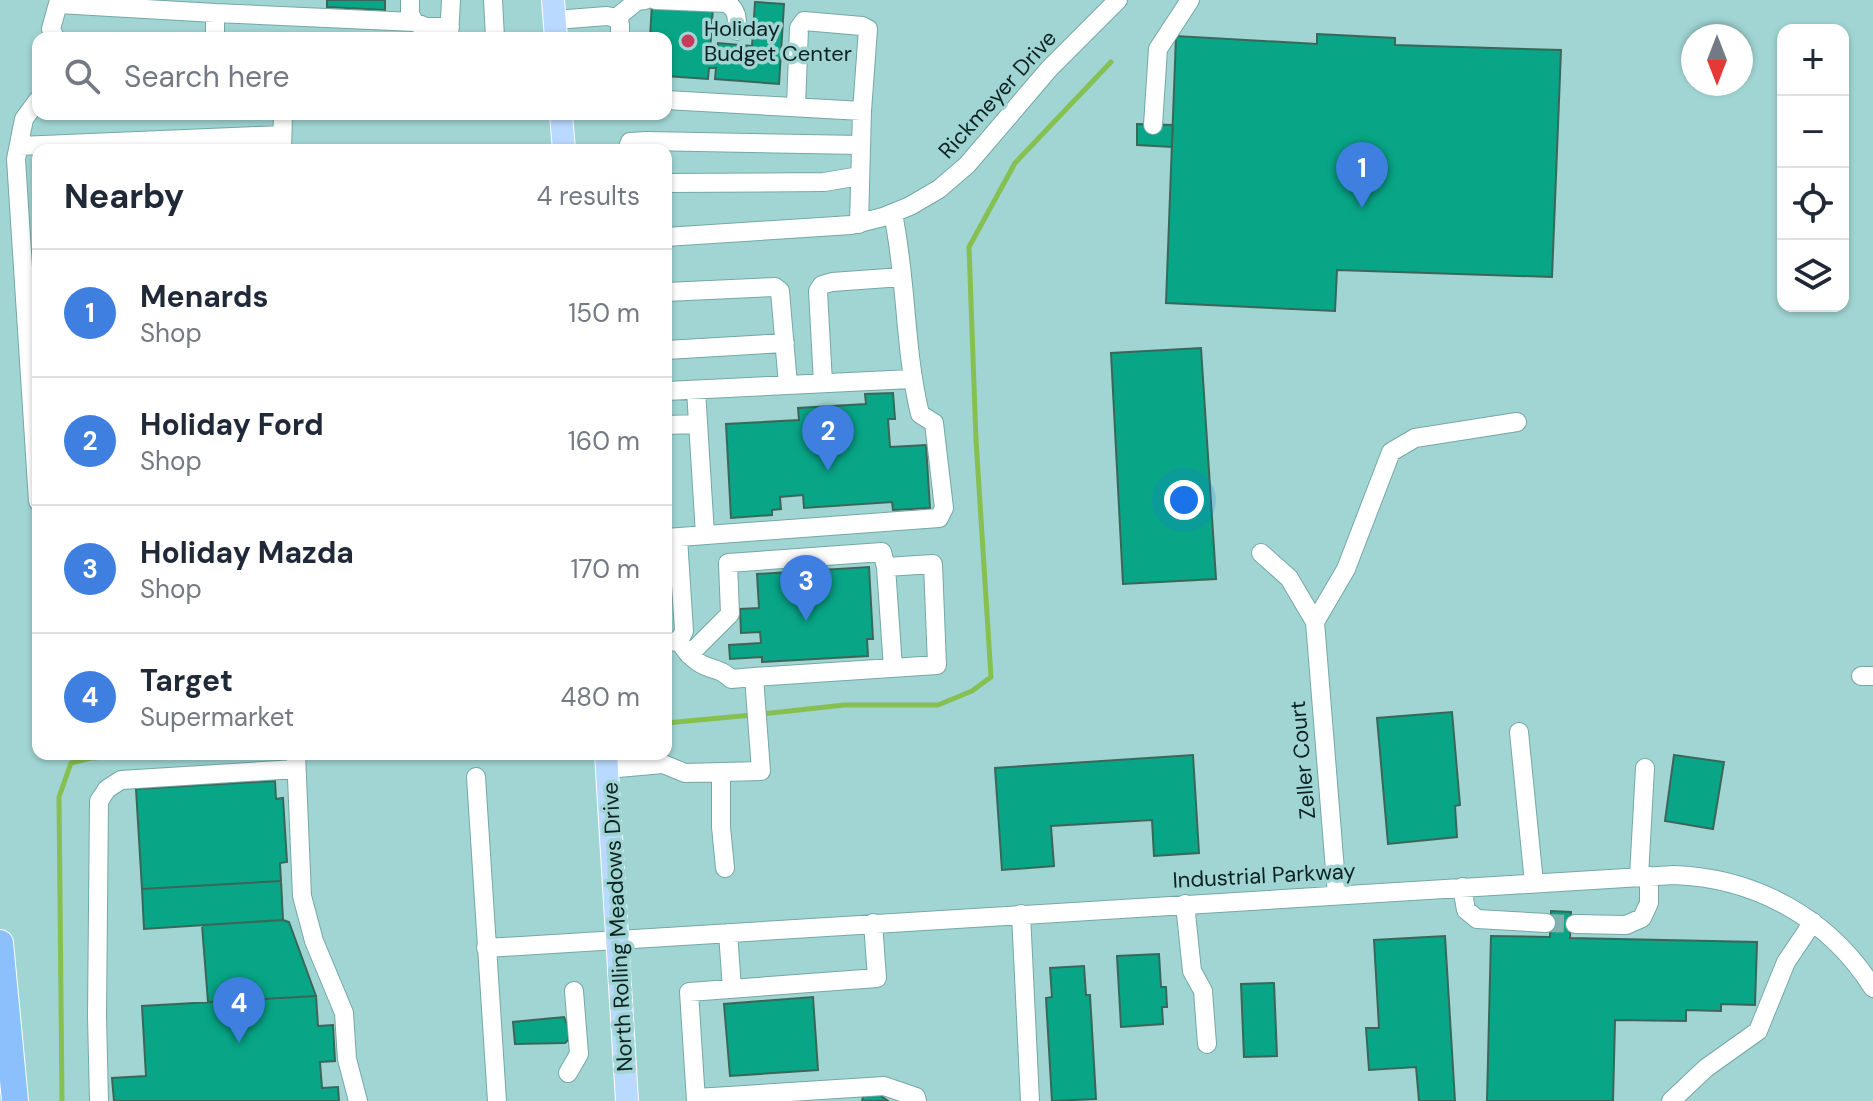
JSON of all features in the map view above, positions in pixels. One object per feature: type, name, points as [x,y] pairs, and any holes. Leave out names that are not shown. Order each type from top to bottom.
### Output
[{"type":"highway","points":[[0,943],[15,1101]]},
{"type":"main road","points":[[562,120],[564,144]]},
{"type":"main road","name":"North Rolling Meadows Drive","points":[[607,761],[627,1101]]},
{"type":"street","points":[[410,0],[410,14],[414,22]]},
{"type":"street","points":[[450,32],[451,0]]},
{"type":"street","points":[[493,0],[495,32]]},
{"type":"street","points":[[616,18],[637,1],[645,0]]},
{"type":"street","points":[[655,0],[727,3],[737,14],[737,31]]},
{"type":"street","name":"Rickmeyer Drive","points":[[672,237],[859,224],[893,214],[924,198],[956,175],[1049,69],[1118,0]]},
{"type":"street","points":[[1153,125],[1158,49],[1190,0]]},
{"type":"street","points":[[52,32],[58,2],[414,22],[446,32]]},
{"type":"street","points":[[215,13],[215,32]]},
{"type":"street","points":[[555,19],[607,16],[616,18],[620,32]]},
{"type":"street","points":[[796,106],[799,28],[804,21],[868,29],[859,224]]},
{"type":"street","points":[[672,100],[862,111]]},
{"type":"street","points":[[32,108],[24,119],[17,175],[32,408]]},
{"type":"street","points":[[194,144],[281,143],[283,120]]},
{"type":"street","points":[[629,144],[646,141],[861,145]]},
{"type":"street","points":[[19,146],[32,146]]},
{"type":"street","points":[[672,183],[824,182],[860,176]]},
{"type":"street","points":[[678,646],[684,631],[672,538],[939,518],[944,508],[934,423],[920,414],[911,379],[900,246],[893,214]]},
{"type":"street","points":[[823,383],[818,291],[822,285],[902,277]]},
{"type":"street","points":[[672,292],[775,287],[780,291],[788,385]]},
{"type":"street","points":[[672,350],[785,343]]},
{"type":"street","points":[[672,391],[911,379]]},
{"type":"street","points":[[696,390],[705,535]]},
{"type":"street","points":[[1261,553],[1289,578],[1315,622],[1346,569],[1391,452],[1415,438],[1517,422]]},
{"type":"street","points":[[672,425],[698,424]]},
{"type":"street","points":[[678,646],[730,614],[728,563],[882,552],[886,567],[893,668]]},
{"type":"street","points":[[678,646],[706,667],[722,670],[731,679],[937,665],[933,564],[886,567]]},
{"type":"street","name":"Zeller Court","points":[[1315,622],[1337,895]]},
{"type":"street","points":[[607,761],[663,764],[685,773],[761,771],[754,677]]},
{"type":"street","points":[[1519,732],[1534,883]]},
{"type":"street","points":[[99,1101],[99,801],[107,789],[121,780],[296,761],[302,896],[319,957],[344,1013],[347,1059],[358,1101]]},
{"type":"street","points":[[1575,924],[1626,925],[1642,918],[1649,903],[1644,876],[1645,768]]},
{"type":"street","points":[[721,772],[725,868]]},
{"type":"street","points":[[476,777],[497,1101]]},
{"type":"street","name":"Industrial Parkway","points":[[486,948],[1644,876],[1695,876],[1735,884],[1778,900],[1813,922],[1868,967],[1873,988]]},
{"type":"street","points":[[1462,887],[1466,910],[1477,919],[1546,923]]},
{"type":"street","points":[[1185,904],[1192,971],[1203,991],[1207,1044]]},
{"type":"street","points":[[1021,914],[1030,1101]]},
{"type":"street","points":[[1671,1101],[1706,1068],[1758,1031],[1786,962],[1813,922]]},
{"type":"street","points":[[873,923],[877,978],[689,992],[696,1100],[884,1086],[916,1097],[917,1101]]},
{"type":"street","points":[[728,933],[732,989]]},
{"type":"street","points":[[568,1073],[579,1054],[574,991]]},
{"type":"building","points":[[327,0],[385,0],[385,10],[327,7]]},
{"type":"building","name":"Holiday Budget Center","points":[[755,2],[784,4],[779,84],[715,79],[716,68],[709,68],[708,79],[672,76],[672,32],[650,32],[652,3],[713,7],[710,52],[717,53],[718,43],[752,46]]},
{"type":"building","points":[[1317,34],[1395,38],[1395,45],[1561,50],[1552,277],[1337,270],[1335,311],[1166,303],[1176,36],[1317,44]]},
{"type":"building","points":[[1137,124],[1173,125],[1172,147],[1137,145]]},
{"type":"building","points":[[1201,348],[1216,579],[1123,584],[1111,353]]},
{"type":"building","points":[[893,393],[895,419],[888,419],[890,447],[926,445],[930,508],[893,510],[892,502],[804,508],[803,495],[780,497],[781,509],[772,510],[772,515],[731,518],[726,424],[799,420],[798,408],[866,404],[865,394]]},
{"type":"building","points":[[869,567],[873,639],[867,639],[868,656],[762,662],[762,657],[730,659],[729,645],[761,643],[760,632],[741,633],[740,609],[759,608],[757,574]]},
{"type":"building","points":[[1452,712],[1460,805],[1455,806],[1457,837],[1388,844],[1377,718]]},
{"type":"building","points":[[1193,755],[1199,853],[1154,856],[1152,820],[1051,826],[1054,866],[1002,870],[995,768]]},
{"type":"building","points":[[1674,755],[1724,762],[1713,829],[1665,821]]},
{"type":"building","points":[[275,781],[276,799],[283,798],[287,862],[280,863],[281,881],[142,889],[136,789]]},
{"type":"building","points":[[281,881],[283,920],[144,929],[142,889]]},
{"type":"building","points":[[1551,911],[1571,912],[1570,938],[1757,942],[1755,1005],[1721,1004],[1721,1011],[1686,1010],[1686,1021],[1615,1020],[1613,1101],[1487,1101],[1491,936],[1550,937]]},
{"type":"building","points":[[289,922],[316,996],[208,1002],[202,925]]},
{"type":"building","points":[[1445,936],[1455,1101],[1419,1101],[1416,1067],[1369,1070],[1366,1028],[1379,1028],[1374,940]]},
{"type":"building","points":[[1159,954],[1161,987],[1166,987],[1167,1007],[1162,1007],[1163,1024],[1121,1027],[1117,956]]},
{"type":"building","points":[[1084,966],[1086,995],[1090,995],[1096,1099],[1052,1101],[1046,998],[1052,997],[1050,968]]},
{"type":"building","points":[[1274,983],[1277,1056],[1244,1057],[1241,984]]},
{"type":"building","points":[[316,996],[318,1026],[333,1025],[335,1061],[320,1062],[322,1088],[338,1087],[339,1101],[114,1101],[112,1078],[146,1076],[142,1006]]},
{"type":"building","points":[[813,997],[818,1070],[730,1076],[724,1004]]},
{"type":"building","points":[[564,1017],[568,1027],[565,1043],[515,1044],[513,1022]]},
{"type":"building","points":[[864,1093],[877,1093],[888,1101],[862,1101]]},
{"type":"waterway","points":[[762,714],[844,705],[938,705],[972,691],[991,677],[976,440],[969,247],[1015,163],[1111,62]]},
{"type":"waterway","points":[[672,722],[752,715]]},
{"type":"waterway","points":[[62,1101],[59,797],[71,763],[83,760]]},
{"type":"tunnel","points":[[1546,923],[1575,924]]},
{"type":"place","name":"Holiday Budget Center","points":[[688,41]]},
{"type":"place","name":"Menards","points":[[1362,208]]},
{"type":"place","name":"Holiday Ford","points":[[828,471]]},
{"type":"place","name":"Holiday Mazda","points":[[806,621]]},
{"type":"place","name":"Target","points":[[239,1043]]}]
